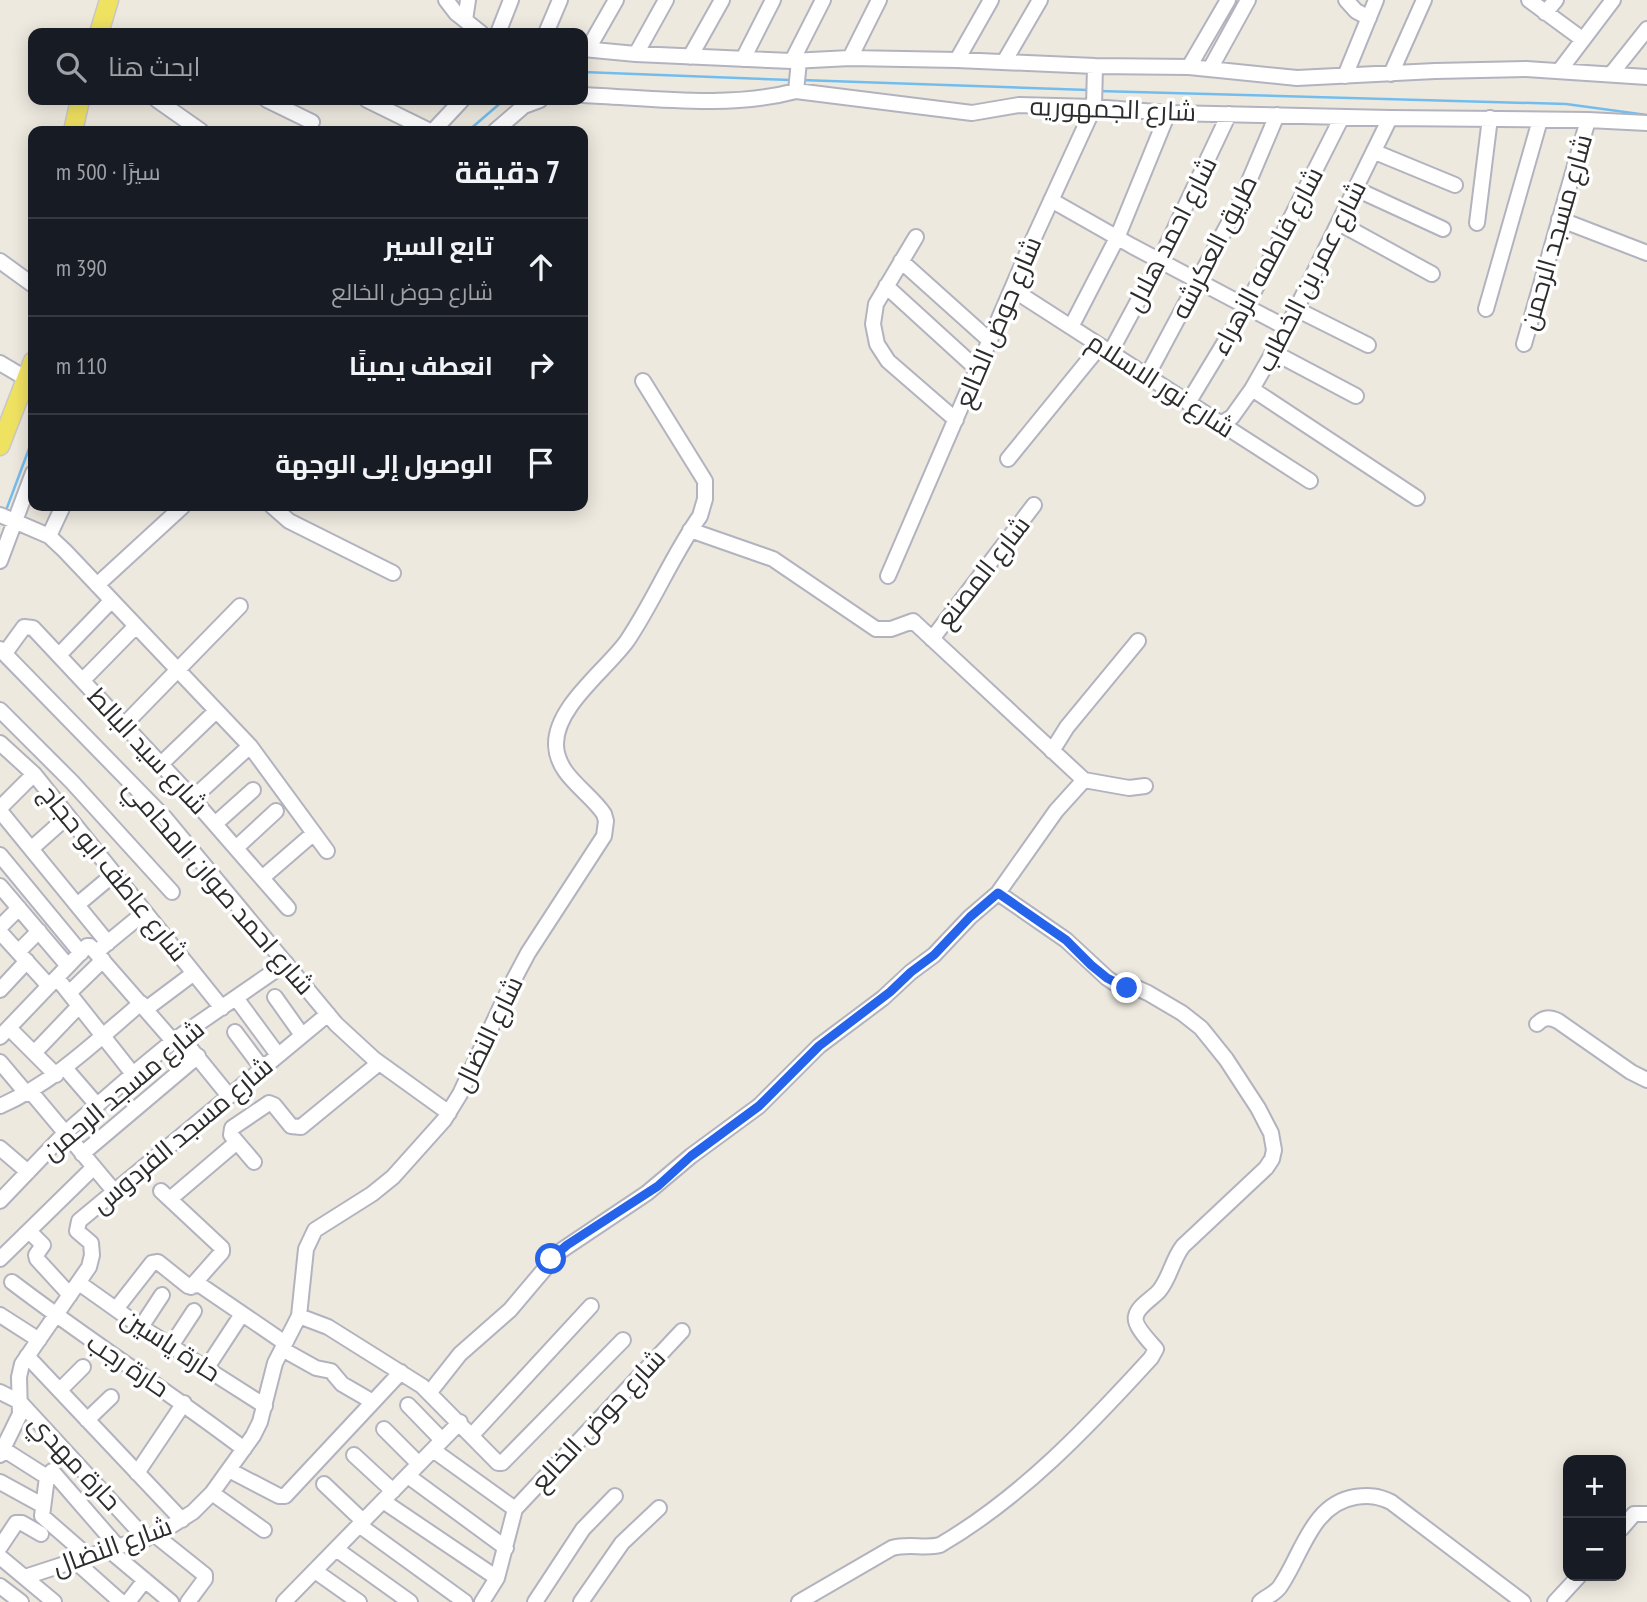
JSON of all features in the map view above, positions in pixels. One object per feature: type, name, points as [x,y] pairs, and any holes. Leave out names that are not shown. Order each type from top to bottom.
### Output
[{"type":"main road","points":[[101,28],[109,0]]},
{"type":"main road","points":[[74,126],[79,105]]},
{"type":"main road","points":[[0,446],[6,413],[28,376]]},
{"type":"street","points":[[446,0],[474,28]]},
{"type":"street","points":[[464,20],[468,0]]},
{"type":"street","points":[[500,28],[511,0]]},
{"type":"street","points":[[548,28],[560,0]]},
{"type":"street","points":[[588,44],[616,0]]},
{"type":"street","points":[[636,54],[666,0]]},
{"type":"street","points":[[690,57],[722,0]]},
{"type":"street","points":[[743,59],[773,0]]},
{"type":"street","points":[[796,88],[796,64],[824,0]]},
{"type":"street","points":[[850,58],[880,0]]},
{"type":"street","points":[[957,60],[991,0]]},
{"type":"street","points":[[1004,62],[1040,0]]},
{"type":"street","points":[[1189,67],[1228,0]]},
{"type":"street","points":[[1210,69],[1248,0]]},
{"type":"street","points":[[1346,0],[1356,11],[1369,18]]},
{"type":"street","points":[[1345,76],[1376,0]]},
{"type":"street","points":[[1391,74],[1424,0]]},
{"type":"street","points":[[1529,0],[1582,39]]},
{"type":"street","points":[[1545,13],[1556,0]]},
{"type":"street","points":[[1560,69],[1613,0]]},
{"type":"street","points":[[1612,73],[1647,29]]},
{"type":"street","name":"شارع الجمهوريه","points":[[588,49],[796,64],[850,58],[1004,62],[1095,73],[1189,67],[1297,78],[1435,71],[1560,69],[1647,77]]},
{"type":"street","name":"شارع حوض الخالع","points":[[888,576],[1094,102],[1095,73]]},
{"type":"street","name":"شارع الجمهوريه","points":[[588,95],[732,101],[771,98],[796,88],[972,113],[1019,105],[1094,102],[1168,113],[1647,123]]},
{"type":"street","points":[[164,105],[194,126]]},
{"type":"street","points":[[277,105],[312,122]]},
{"type":"street","points":[[377,105],[422,126]]},
{"type":"street","points":[[437,126],[457,105]]},
{"type":"street","points":[[501,126],[527,105]]},
{"type":"street","points":[[1071,327],[1117,238],[1168,113]]},
{"type":"street","name":"شارع احمد هلال","points":[[1008,460],[1105,349],[1160,260],[1229,114]]},
{"type":"street","name":"طريق العكرشه","points":[[1147,376],[1241,200],[1277,115]]},
{"type":"street","name":"شارع فاطمه الزهراء","points":[[1188,403],[1246,307],[1342,117]]},
{"type":"street","name":"شارع عمر بن الخطاب","points":[[1219,422],[1232,418],[1287,328],[1390,118]]},
{"type":"street","points":[[1477,223],[1490,118]]},
{"type":"street","points":[[1486,309],[1540,120]]},
{"type":"street","name":"شارع مسجد الرحمن","points":[[1524,344],[1588,120]]},
{"type":"street","points":[[1375,152],[1455,186]]},
{"type":"street","points":[[1356,189],[1443,229]]},
{"type":"street","points":[[1051,200],[1287,328]]},
{"type":"street","points":[[1559,219],[1647,253]]},
{"type":"street","points":[[1339,223],[1432,274]]},
{"type":"street","points":[[916,237],[876,304],[873,324],[877,344],[888,361],[956,420]]},
{"type":"street","points":[[0,261],[28,281]]},
{"type":"street","points":[[901,261],[989,340]]},
{"type":"street","points":[[886,286],[977,369]]},
{"type":"street","name":"شارع نور الاسلام","points":[[1012,289],[1310,481]]},
{"type":"street","points":[[1296,309],[1368,345]]},
{"type":"street","points":[[1273,352],[1356,396]]},
{"type":"street","points":[[0,363],[27,379]]},
{"type":"street","name":"شارع النضال","points":[[25,1577],[150,1537],[182,1520],[212,1493],[260,1422],[268,1384],[283,1346],[299,1317],[306,1249],[315,1230],[372,1194],[393,1177],[449,1113],[528,953],[604,836],[604,814],[600,807],[562,767],[556,745],[561,721],[625,643],[700,516],[705,499],[705,481],[643,382]]},
{"type":"street","points":[[1252,388],[1417,498]]},
{"type":"street","points":[[0,561],[8,518],[28,482]]},
{"type":"street","name":"شارع المصنع","points":[[932,639],[1034,505]]},
{"type":"street","points":[[49,536],[61,511]]},
{"type":"street","points":[[97,585],[178,511]]},
{"type":"street","points":[[278,511],[289,521],[393,573]]},
{"type":"street","points":[[8,518],[49,536],[97,585],[250,746],[327,851]]},
{"type":"street","points":[[690,530],[773,559],[876,629],[891,629],[913,621],[1084,780],[1129,788],[1145,786]]},
{"type":"street","points":[[59,655],[111,601]]},
{"type":"street","points":[[124,724],[240,606]]},
{"type":"street","name":"شارع سيد البالط","points":[[2,651],[24,627],[31,626],[193,799],[288,908]]},
{"type":"street","points":[[82,680],[135,626]]},
{"type":"street","points":[[1052,751],[1067,727],[1138,641]]},
{"type":"street","name":"شارع احمد صوان المحامي","points":[[2,651],[165,818],[328,1014],[379,1063],[449,1113]]},
{"type":"street","points":[[0,710],[72,782],[172,892]]},
{"type":"street","points":[[161,764],[216,711]]},
{"type":"street","name":"شارع عاطف ابو حجاج","points":[[0,743],[34,774],[222,1008]]},
{"type":"street","points":[[193,799],[250,746]]},
{"type":"street","points":[[34,774],[0,810],[76,905],[96,951]]},
{"type":"street","points":[[430,1392],[460,1354],[515,1304],[559,1252],[647,1194],[691,1156],[759,1106],[813,1051],[934,955],[970,917],[998,893],[1050,819],[1084,780]]},
{"type":"street","points":[[215,824],[253,790]]},
{"type":"street","points":[[236,848],[276,811]]},
{"type":"street","points":[[30,849],[68,816]]},
{"type":"street","points":[[262,878],[314,833]]},
{"type":"street","points":[[0,855],[96,951],[143,1006],[198,1056],[229,1096]]},
{"type":"street","points":[[76,905],[114,874]]},
{"type":"street","points":[[0,886],[68,966]]},
{"type":"street","points":[[799,1602],[892,1548],[903,1544],[930,1548],[940,1545],[1016,1494],[1152,1358],[1156,1349],[1138,1325],[1136,1313],[1160,1290],[1174,1258],[1183,1246],[1266,1168],[1272,1159],[1274,1150],[1270,1133],[1258,1108],[1226,1059],[1201,1028],[1148,993],[1119,986],[1091,965],[1066,940],[998,893]]},
{"type":"street","points":[[19,908],[1,933],[22,956],[69,993],[133,1074]]},
{"type":"street","points":[[97,1105],[60,1072],[5,1032],[68,966],[96,951],[145,912]]},
{"type":"street","points":[[0,990],[39,931]]},
{"type":"street","points":[[69,993],[96,951]]},
{"type":"street","name":"شارع مسجد الرحمن","points":[[0,1201],[65,1133],[133,1074],[177,1039],[286,963]]},
{"type":"street","points":[[0,1106],[29,1093],[60,1072],[102,1036],[190,976]]},
{"type":"street","points":[[275,997],[302,1035]]},
{"type":"street","points":[[236,998],[278,1055]]},
{"type":"street","points":[[34,1053],[79,1006]]},
{"type":"street","name":"شارع مسجد الفردوس","points":[[1,1452],[20,1414],[19,1377],[27,1356],[89,1267],[91,1243],[77,1231],[79,1221],[328,1014]]},
{"type":"street","points":[[1537,1024],[1550,1017],[1558,1021],[1631,1072],[1647,1080]]},
{"type":"street","points":[[235,1032],[262,1068]]},
{"type":"street","points":[[82,1154],[198,1056]]},
{"type":"street","points":[[0,1062],[114,1191]]},
{"type":"street","points":[[254,1162],[231,1135],[232,1128],[268,1103],[275,1105],[291,1126],[298,1128],[379,1063]]},
{"type":"street","points":[[191,1287],[222,1252],[222,1248],[165,1195],[237,1142]]},
{"type":"street","points":[[0,1148],[27,1172]]},
{"type":"street","points":[[0,1259],[94,1167]]},
{"type":"street","name":"حارة ياسين","points":[[29,1231],[43,1245],[36,1255],[37,1259],[75,1289],[116,1309],[264,1406]]},
{"type":"street","points":[[116,1309],[154,1262],[161,1263],[191,1287]]},
{"type":"street","name":"حارة رجب","points":[[12,1282],[184,1403],[244,1449]]},
{"type":"street","points":[[191,1287],[200,1285],[283,1346],[316,1368],[331,1371],[342,1384],[373,1402]]},
{"type":"street","points":[[141,1327],[162,1295]]},
{"type":"street","points":[[472,1435],[591,1306]]},
{"type":"street","points":[[171,1346],[194,1311]]},
{"type":"street","points":[[206,1369],[242,1314]]},
{"type":"street","points":[[0,1315],[39,1340]]},
{"type":"street","points":[[299,1317],[328,1327],[430,1392],[498,1463],[503,1463],[622,1340]]},
{"type":"street","name":"شارع حوض الخالع","points":[[514,1509],[682,1331]]},
{"type":"street","points":[[27,1356],[182,1520]]},
{"type":"street","points":[[60,1390],[83,1367]]},
{"type":"street","points":[[229,1470],[279,1496],[285,1496],[401,1372]]},
{"type":"street","name":"حارة مهدي","points":[[0,1392],[20,1402],[150,1537],[205,1575],[205,1579],[188,1602]]},
{"type":"street","points":[[87,1420],[111,1397]]},
{"type":"street","points":[[137,1473],[184,1403]]},
{"type":"street","points":[[408,1405],[437,1445],[514,1509],[506,1548],[496,1578],[482,1602]]},
{"type":"street","points":[[293,1599],[315,1571],[460,1422]]},
{"type":"street","points":[[384,1430],[419,1464]]},
{"type":"street","points":[[1,1452],[47,1477],[42,1505],[43,1517],[121,1602]]},
{"type":"street","points":[[354,1455],[388,1496],[496,1578]]},
{"type":"street","points":[[52,1471],[114,1549],[171,1602]]},
{"type":"street","points":[[408,1476],[506,1548]]},
{"type":"street","points":[[0,1482],[42,1505]]},
{"type":"street","points":[[324,1484],[361,1523],[465,1602]]},
{"type":"street","points":[[212,1493],[264,1530]]},
{"type":"street","points":[[1260,1602],[1282,1584],[1305,1539],[1329,1509],[1346,1498],[1378,1495],[1523,1602]]},
{"type":"street","points":[[535,1602],[583,1529],[615,1496]]},
{"type":"street","points":[[580,1602],[617,1549],[659,1508]]},
{"type":"street","points":[[1626,1523],[1634,1514],[1647,1514]]},
{"type":"street","points":[[0,1547],[16,1523],[20,1522],[41,1534]]},
{"type":"street","points":[[336,1549],[410,1602]]},
{"type":"street","points":[[0,1557],[54,1602]]},
{"type":"street","points":[[315,1571],[359,1602]]},
{"type":"street","points":[[128,1602],[145,1580]]},
{"type":"street","points":[[1555,1602],[1574,1581]]},
{"type":"street","points":[[0,1586],[21,1602]]},
{"type":"waterway","points":[[588,72],[791,80]]},
{"type":"waterway","points":[[801,80],[1088,90]]},
{"type":"waterway","points":[[1098,91],[1566,104],[1647,115]]},
{"type":"waterway","points":[[474,126],[498,105]]},
{"type":"waterway","points":[[5,513],[28,451]]},
{"type":"route","points":[[551,1259],[567,1245],[658,1186],[691,1156],[759,1106],[819,1046],[934,955],[970,917],[998,893],[1066,940],[1107,978],[1127,988]]}]
